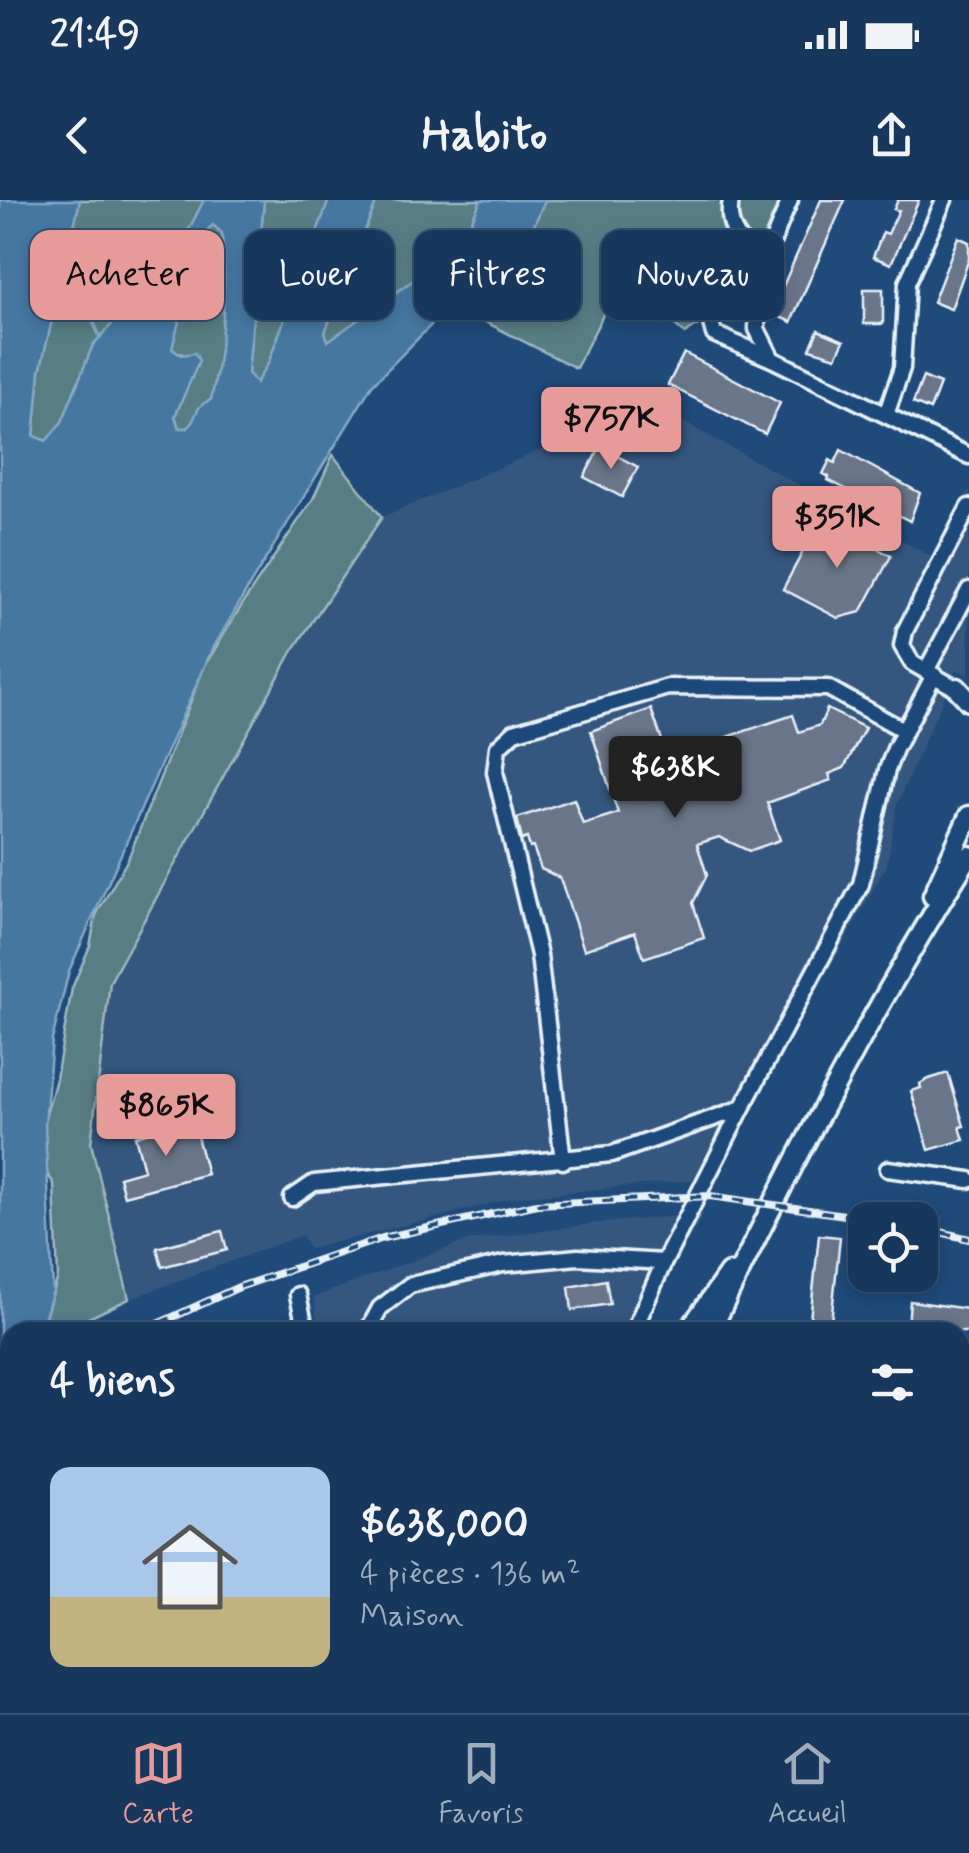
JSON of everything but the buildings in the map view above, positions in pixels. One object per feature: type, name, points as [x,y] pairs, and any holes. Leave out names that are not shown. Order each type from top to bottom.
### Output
[{"type":"main road","points":[[715,1322],[762,1223],[908,951],[969,816]]},
{"type":"main road","points":[[908,951],[969,856]]},
{"type":"main road","points":[[695,1322],[762,1223]]},
{"type":"street","points":[[731,200],[729,222],[733,230]]},
{"type":"street","points":[[777,230],[790,200]]},
{"type":"street","points":[[886,415],[902,368],[906,282],[944,200]]},
{"type":"street","points":[[709,320],[714,334],[772,358],[969,456]]},
{"type":"street","points":[[757,320],[757,330],[772,358]]},
{"type":"street","points":[[966,693],[930,673],[906,655],[902,646],[905,631],[969,507]]},
{"type":"street","points":[[638,1322],[742,1108],[862,884],[887,770],[969,590]]},
{"type":"street","points":[[564,1161],[539,956],[495,772],[498,747],[514,732],[668,687],[828,688],[904,730]]},
{"type":"street","points":[[292,1198],[314,1183],[612,1154],[742,1108]]},
{"type":"street","points":[[888,1169],[969,1180]]},
{"type":"street","points":[[372,1322],[394,1294],[410,1285],[503,1264],[578,1256],[664,1262]]},
{"type":"street","points":[[298,1295],[304,1322]]},
{"type":"shaded area","points":[[0,200],[80,200],[73,230],[30,230],[30,320],[52,320],[40,371],[34,436],[46,441],[62,422],[93,345],[116,320],[179,320],[172,349],[181,355],[195,353],[199,361],[175,416],[179,428],[188,428],[199,408],[211,400],[224,320],[224,230],[213,225],[207,230],[189,230],[204,200],[264,200],[261,230],[244,230],[244,320],[253,320],[248,373],[256,383],[268,364],[284,320],[330,320],[325,332],[328,341],[357,320],[394,320],[394,294],[414,280],[414,320],[439,320],[372,385],[211,652],[69,971],[52,1040],[45,1125],[53,1291],[43,1322],[0,1322]]},
{"type":"shaded area","points":[[329,200],[377,200],[365,230],[318,230]]},
{"type":"shaded area","points":[[481,200],[545,200],[532,230],[467,230]]},
{"type":"shaded area","points":[[643,400],[932,557],[969,490],[969,675],[956,670],[897,804],[887,865],[711,1181],[518,1197],[309,1249],[302,1235],[129,1299],[91,1143],[110,982],[292,652],[382,517],[629,413]]},
{"type":"shaded area","points":[[703,1214],[644,1322],[318,1322],[314,1297],[466,1241]]},
{"type":"green space","points":[[80,200],[204,200],[189,230],[73,230]]},
{"type":"green space","points":[[264,200],[329,200],[318,230],[261,230]]},
{"type":"green space","points":[[377,200],[481,200],[467,230],[414,230],[414,280],[394,294],[394,230],[365,230]]},
{"type":"green space","points":[[545,200],[780,200],[766,230],[601,230],[601,319],[576,368],[482,320],[581,320],[581,230],[532,230]]},
{"type":"green space","points":[[224,292],[225,322],[211,400],[188,428],[179,428],[175,416],[199,361],[171,349],[179,320],[224,320]]},
{"type":"green space","points":[[52,320],[116,320],[93,345],[62,422],[47,441],[34,436],[40,371]]},
{"type":"green space","points":[[253,320],[284,320],[268,364],[256,383],[248,373]]},
{"type":"green space","points":[[330,320],[358,320],[328,342],[325,332]]},
{"type":"green space","points":[[677,320],[698,320],[698,325],[685,334],[675,325]]},
{"type":"green space","points":[[333,455],[382,517],[292,652],[110,982],[91,1143],[129,1299],[80,1322],[43,1322],[58,1277],[54,1184],[35,1154],[56,1079],[72,988],[90,946],[96,915],[128,859],[205,665],[313,499]]},
{"type":"waterway","points":[[92,320],[100,337]]},
{"type":"railway","points":[[162,1322],[239,1287],[383,1238],[537,1204],[710,1196],[848,1215]]},
{"type":"railway","points":[[938,1231],[969,1239]]}]
